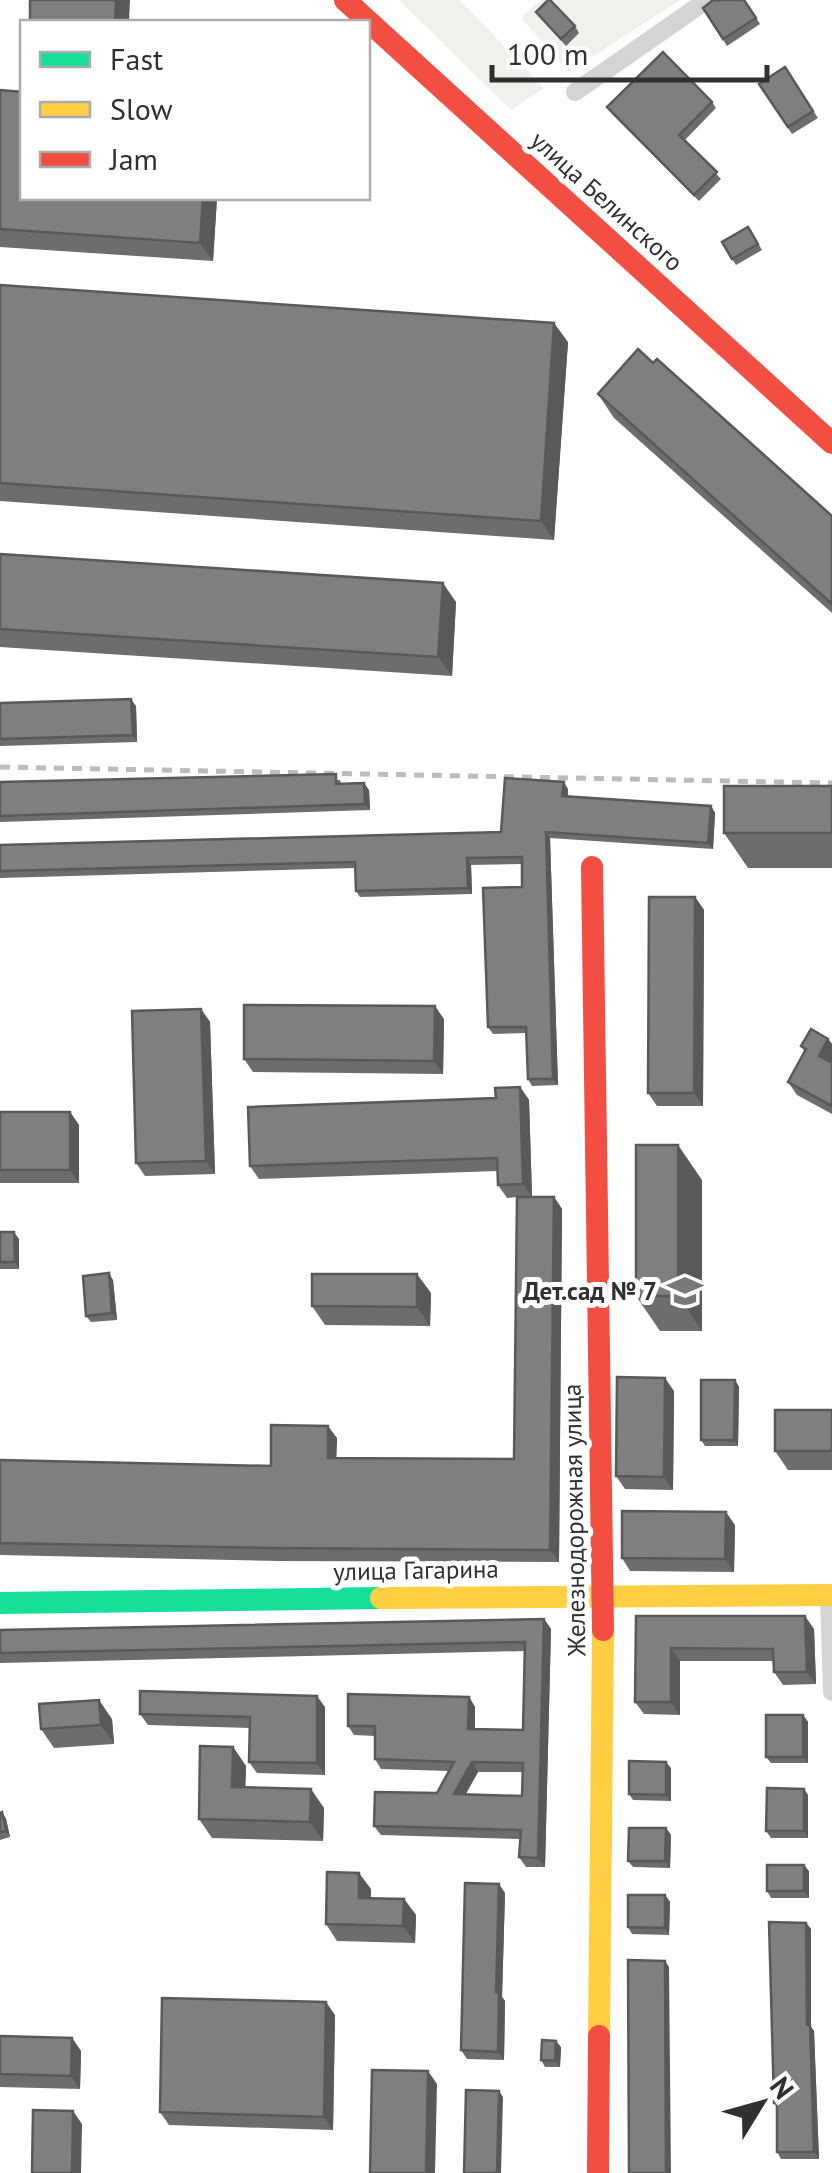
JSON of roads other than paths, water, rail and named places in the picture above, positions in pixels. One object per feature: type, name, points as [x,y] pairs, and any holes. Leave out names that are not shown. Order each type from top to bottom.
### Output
[{"type":"street","name":"улица Белинского","points":[[345,0],[367,20]]},
{"type":"street","points":[[575,92],[708,0]]},
{"type":"street","name":"улица Белинского","points":[[370,23],[832,443]]},
{"type":"street","name":"Железнодорожная улица","points":[[592,867],[603,1595],[598,2173]]},
{"type":"street","points":[[831,1595],[832,1692]]},
{"type":"street","name":"улица Гагарина","points":[[0,1603],[831,1595]]},
{"type":"railway","points":[[0,767],[832,783]]},
{"type":"place","name":"Дет.сад № 7","points":[[685,1291]]}]
